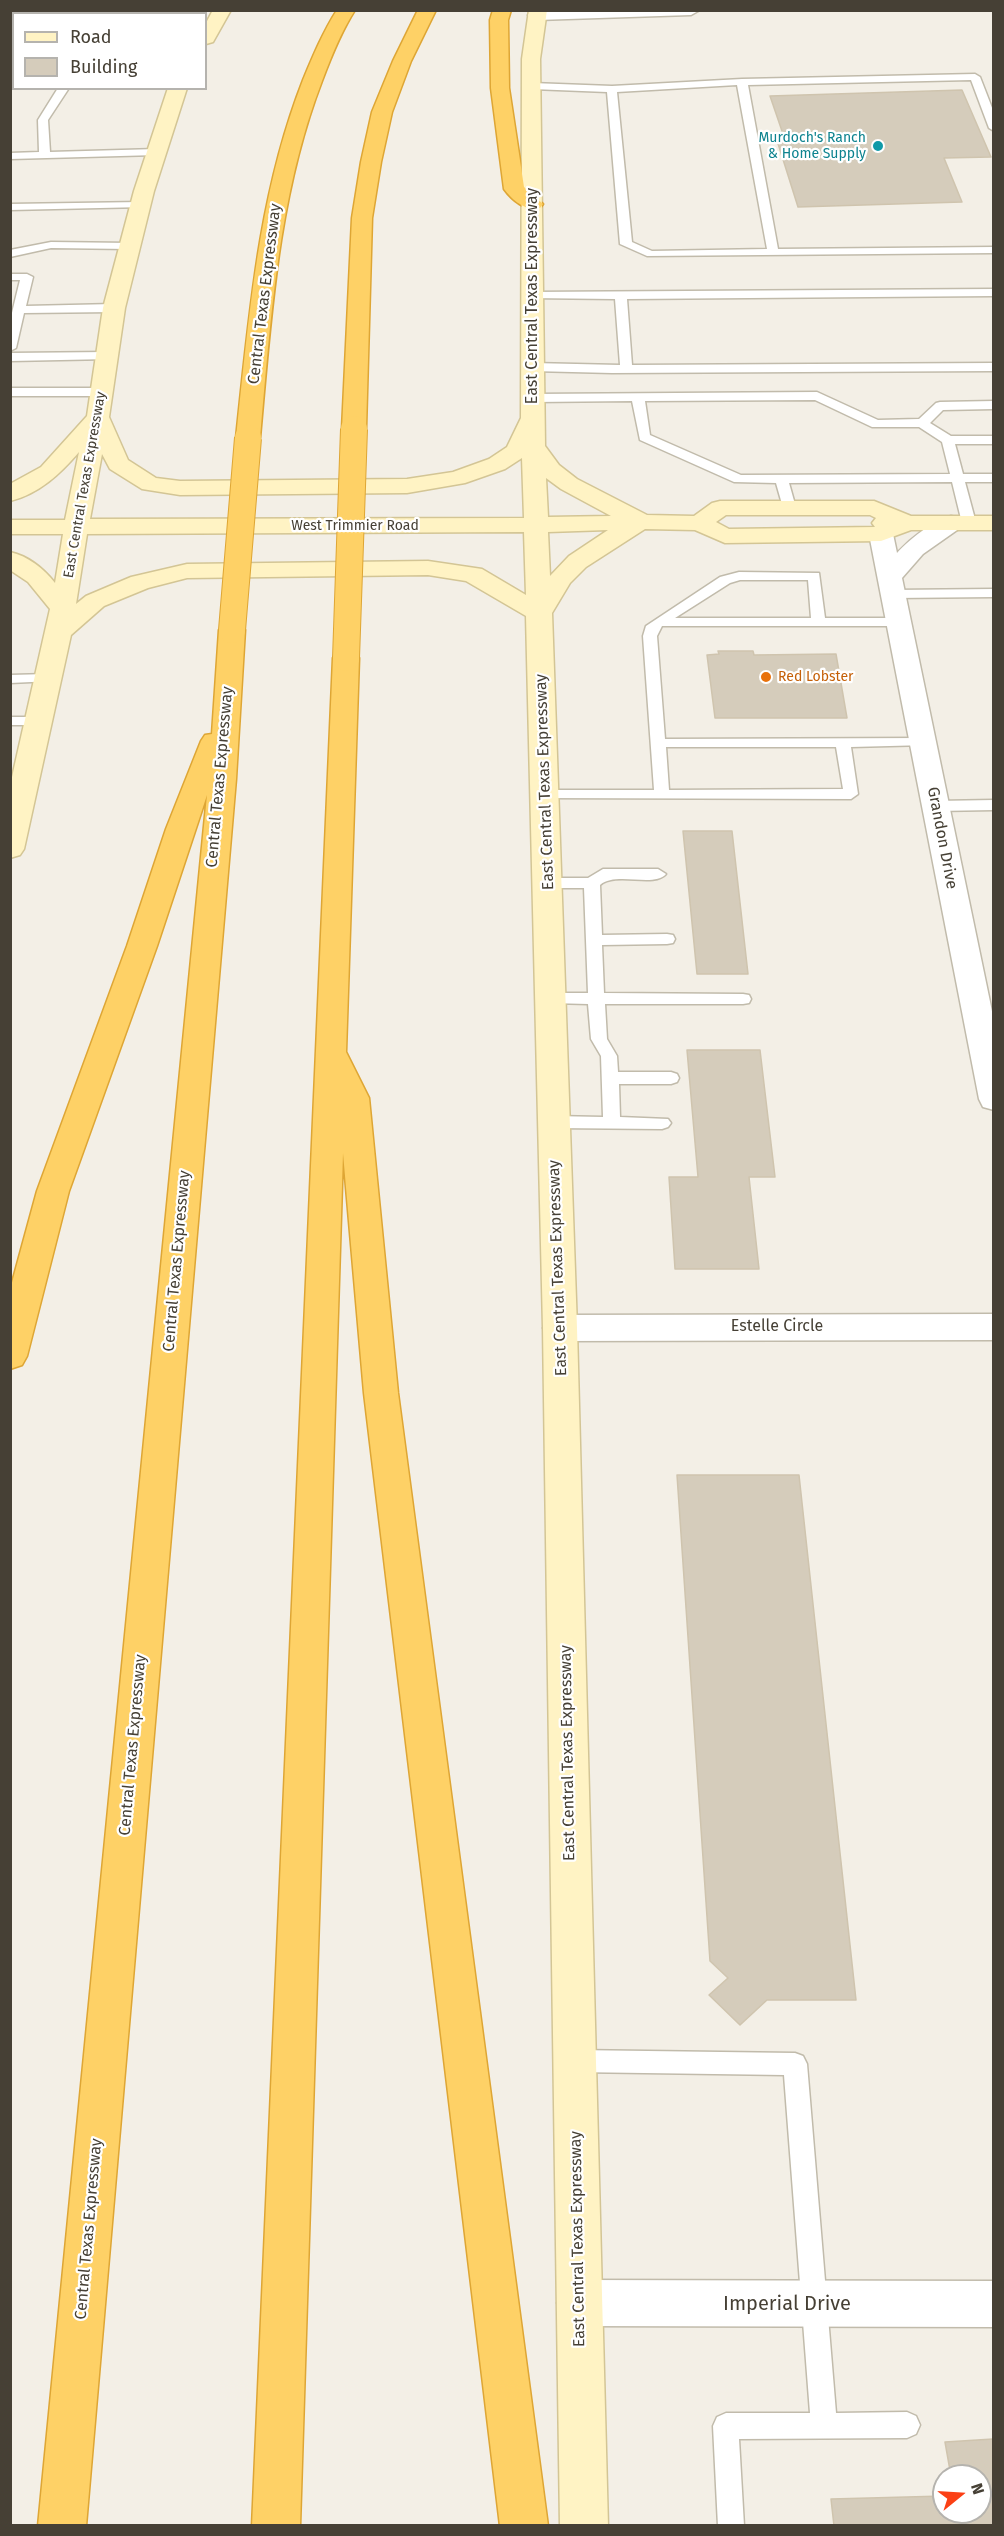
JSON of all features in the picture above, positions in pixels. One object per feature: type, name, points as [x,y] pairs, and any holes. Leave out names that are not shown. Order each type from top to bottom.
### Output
[{"type":"highway","name":"Central Texas Expressway","points":[[62,2526],[227,708],[248,438],[271,222],[301,105],[337,24],[346,10]]},
{"type":"highway","points":[[276,2526],[333,1054],[362,218],[382,112],[402,61],[427,10]]},
{"type":"highway","points":[[502,10],[499,20],[500,87],[514,189],[533,204]]},
{"type":"highway","points":[[10,1356],[53,1191],[142,946],[180,829],[227,708]]},
{"type":"highway","points":[[333,1054],[354,1098],[381,1393],[524,2526]]},
{"type":"main road","name":"East Central Texas Expressway","points":[[537,13],[531,59],[533,447],[560,1328],[584,2526]]},
{"type":"main road","points":[[207,36],[214,18]]},
{"type":"main road","name":"East Central Texas Expressway","points":[[10,849],[14,817],[39,721],[61,620],[76,527],[98,417],[114,308],[141,205],[177,90]]},
{"type":"main road","points":[[10,494],[49,472],[98,417],[117,464],[150,484],[180,488],[407,486],[457,478],[497,464],[516,450],[534,408]]},
{"type":"main road","points":[[533,447],[550,470],[569,484],[642,522]]},
{"type":"main road","points":[[699,523],[720,508],[789,508],[791,516],[809,524],[907,523]]},
{"type":"main road","points":[[10,559],[37,577],[61,620],[95,601],[140,582],[187,571],[428,568],[473,574],[539,613],[561,578],[578,561],[617,534],[642,522]]},
{"type":"main road","name":"West Trimmier Road","points":[[10,527],[535,525],[642,522],[699,523],[725,536],[881,534],[907,523],[993,523]]},
{"type":"street","points":[[537,13],[691,10]]},
{"type":"street","points":[[892,585],[914,549],[960,523]]},
{"type":"street","name":"Grandon Drive","points":[[881,534],[993,1099]]},
{"type":"street","name":"Estelle Circle","points":[[560,1328],[993,1327]]},
{"type":"street","name":"Imperial Drive","points":[[580,2303],[993,2304]]},
{"type":"lane","points":[[531,86],[612,89],[742,82],[975,77],[993,128]]},
{"type":"lane","points":[[742,82],[773,252]]},
{"type":"lane","points":[[612,89],[626,243],[651,254],[993,250]]},
{"type":"lane","points":[[45,155],[43,120],[63,90]]},
{"type":"lane","points":[[10,156],[157,152]]},
{"type":"lane","points":[[10,207],[141,205]]},
{"type":"lane","points":[[10,254],[51,245],[130,246]]},
{"type":"lane","points":[[10,277],[27,277],[17,306],[10,348]]},
{"type":"lane","points":[[532,296],[993,292]]},
{"type":"lane","points":[[621,296],[626,369]]},
{"type":"lane","points":[[17,306],[114,308]]},
{"type":"lane","points":[[10,357],[107,356]]},
{"type":"lane","points":[[532,367],[993,368]]},
{"type":"lane","points":[[10,392],[102,392]]},
{"type":"lane","points":[[534,408],[638,398],[817,396],[876,424],[922,423],[948,440],[993,440]]},
{"type":"lane","points":[[638,398],[644,437],[739,479],[993,478]]},
{"type":"lane","points":[[922,423],[940,406],[993,405]]},
{"type":"lane","points":[[948,440],[957,478],[960,523]]},
{"type":"lane","points":[[782,479],[789,508]]},
{"type":"lane","points":[[662,795],[650,636],[653,626],[739,576],[814,576],[818,622]]},
{"type":"lane","points":[[892,585],[993,593]]},
{"type":"lane","points":[[659,622],[899,622]]},
{"type":"lane","points":[[10,679],[48,678]]},
{"type":"lane","points":[[10,721],[39,721]]},
{"type":"lane","points":[[658,743],[923,742]]},
{"type":"lane","points":[[545,795],[851,794],[843,743]]},
{"type":"lane","points":[[936,806],[993,805]]},
{"type":"lane","points":[[548,883],[592,883],[603,874],[658,874]]},
{"type":"lane","points":[[592,883],[599,1039],[609,1056],[612,1124]]},
{"type":"lane","points":[[594,940],[668,939]]},
{"type":"lane","points":[[551,998],[743,999]]},
{"type":"lane","points":[[610,1078],[671,1078]]},
{"type":"lane","points":[[554,1122],[662,1123]]},
{"type":"lane","points":[[574,2061],[795,2064],[824,2425]]},
{"type":"lane","points":[[730,2526],[726,2426],[907,2425]]},
{"type":"building","name":"Murdoch's Ranch & Home Supply","points":[[962,90],[991,157],[944,158],[962,202],[798,207],[775,134],[783,134],[770,96]]},
{"type":"building","name":"Red Lobster","points":[[718,651],[753,651],[754,655],[836,654],[847,718],[715,718],[707,655],[719,654]]},
{"type":"building","points":[[683,831],[732,831],[748,974],[697,974]]},
{"type":"building","points":[[687,1050],[760,1050],[775,1177],[749,1177],[759,1269],[675,1269],[669,1177],[698,1177]]},
{"type":"building","points":[[677,1475],[799,1475],[856,2000],[767,2000],[740,2025],[709,1995],[728,1978],[710,1961]]},
{"type":"building","points":[[993,2439],[993,2526],[834,2526],[831,2499],[932,2496],[932,2524],[992,2524],[992,2464],[949,2464],[945,2442]]},
{"type":"place","name":"Murdoch's Ranch & Home Supply","points":[[878,146]]},
{"type":"place","name":"Red Lobster","points":[[766,677]]}]
